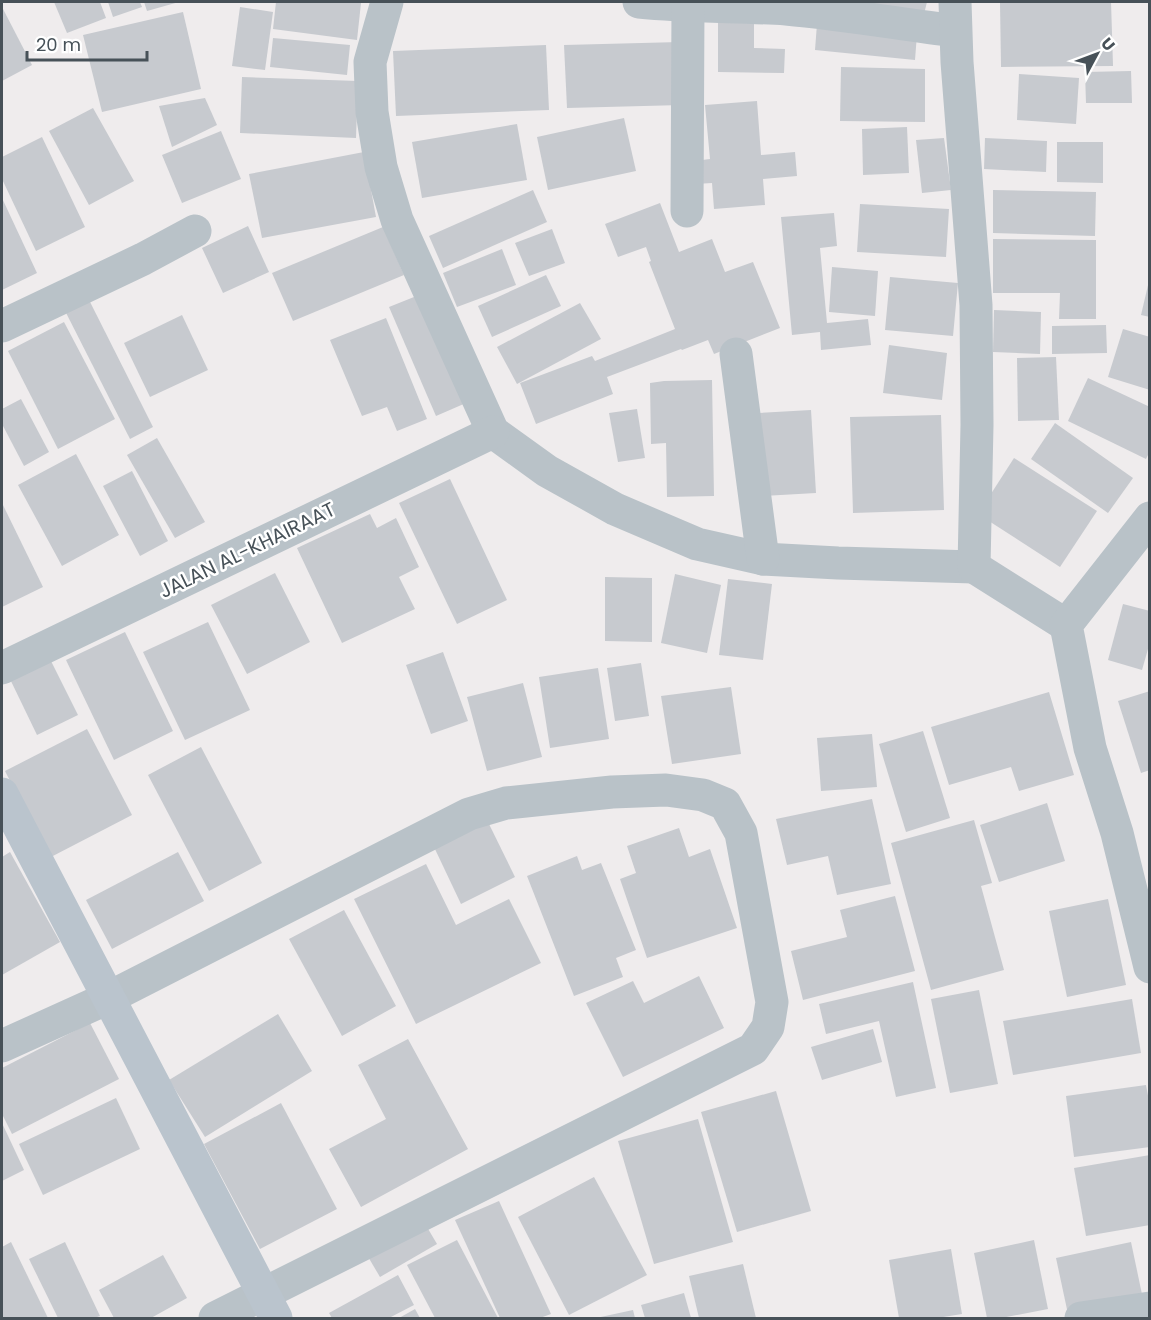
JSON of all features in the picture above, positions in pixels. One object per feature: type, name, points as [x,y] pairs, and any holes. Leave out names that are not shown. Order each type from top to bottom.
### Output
[{"type":"street","points":[[387,2],[370,62],[372,112],[381,167],[397,220],[493,432],[547,471],[615,509],[697,544],[763,559],[974,567],[1066,625],[1090,748],[1117,833],[1149,967]]},
{"type":"street","points":[[639,2],[829,13],[955,16],[976,305],[974,567]]},
{"type":"street","points":[[687,211],[688,5]]},
{"type":"street","points":[[2,326],[143,259],[195,231]]},
{"type":"street","points":[[736,354],[763,559]]},
{"type":"street","name":"JALAN AL-KHAIRAAT","points":[[2,668],[493,432]]},
{"type":"street","points":[[1066,625],[1149,518]]},
{"type":"street","points":[[2,1047],[108,998],[469,814],[506,802],[612,792],[666,790],[703,795],[725,804],[741,833],[772,1002],[768,1027],[753,1049],[269,1306],[215,1318]]},
{"type":"street","points":[[2,794],[269,1306]]},
{"type":"street","points":[[1081,1318],[1149,1308]]},
{"type":"building","points":[[54,2],[100,2],[106,18],[67,33]]},
{"type":"building","points":[[108,2],[140,2],[142,7],[113,17]]},
{"type":"building","points":[[144,2],[179,2],[147,11]]},
{"type":"building","points":[[276,2],[361,3],[357,40],[273,29]]},
{"type":"building","points":[[861,2],[927,2],[924,14]]},
{"type":"building","points":[[1111,2],[1113,66],[1001,67],[1000,3]]},
{"type":"building","points":[[2,7],[32,65],[2,81]]},
{"type":"building","points":[[240,7],[273,12],[265,70],[232,66]]},
{"type":"building","points":[[718,8],[754,8],[754,48],[785,49],[784,73],[718,72]]},
{"type":"building","points":[[183,12],[201,89],[102,112],[83,35]]},
{"type":"building","points":[[817,24],[917,34],[915,60],[815,50]]},
{"type":"building","points":[[273,38],[350,45],[347,75],[270,67]]},
{"type":"building","points":[[680,42],[682,105],[567,108],[564,45]]},
{"type":"building","points":[[546,45],[549,110],[396,116],[393,51]]},
{"type":"building","points":[[841,67],[925,69],[925,122],[840,121]]},
{"type":"building","points":[[1131,71],[1132,103],[1086,103],[1085,72]]},
{"type":"building","points":[[1019,74],[1079,78],[1076,124],[1017,120]]},
{"type":"building","points":[[242,77],[358,81],[356,138],[240,133]]},
{"type":"building","points":[[205,98],[217,125],[172,147],[159,106]]},
{"type":"building","points":[[757,101],[761,155],[795,152],[797,176],[763,179],[765,205],[714,209],[712,183],[696,184],[694,161],[710,159],[705,105]]},
{"type":"building","points":[[93,108],[134,181],[89,205],[49,131]]},
{"type":"building","points":[[624,118],[636,171],[548,190],[537,137]]},
{"type":"building","points":[[517,124],[527,180],[422,198],[412,142]]},
{"type":"building","points":[[907,127],[909,173],[863,175],[862,129]]},
{"type":"building","points":[[221,131],[241,179],[182,203],[162,155]]},
{"type":"building","points":[[42,137],[85,227],[36,251],[2,179],[2,157]]},
{"type":"building","points":[[944,138],[951,190],[922,193],[916,140]]},
{"type":"building","points":[[985,138],[1047,141],[1046,172],[984,169]]},
{"type":"building","points":[[1057,142],[1103,142],[1103,183],[1057,182]]},
{"type":"building","points":[[364,152],[376,217],[262,238],[249,174]]},
{"type":"building","points":[[533,190],[547,222],[443,268],[429,236]]},
{"type":"building","points":[[993,190],[1096,192],[1095,236],[993,233]]},
{"type":"building","points":[[2,198],[37,273],[2,290]]},
{"type":"building","points":[[660,203],[679,252],[712,239],[725,272],[753,262],[780,328],[714,354],[708,340],[607,377],[613,394],[536,424],[520,383],[592,356],[595,361],[675,329],[649,262],[651,261],[646,247],[618,257],[605,224]]},
{"type":"building","points":[[860,204],[949,209],[946,257],[857,252]]},
{"type":"building","points":[[834,213],[837,246],[820,248],[827,323],[868,319],[871,345],[821,350],[820,332],[792,335],[781,217]]},
{"type":"building","points":[[248,226],[269,272],[223,293],[202,248]]},
{"type":"building","points":[[383,227],[404,275],[293,321],[272,273]]},
{"type":"building","points":[[552,229],[565,263],[529,276],[515,243]]},
{"type":"building","points":[[993,239],[1096,240],[1096,319],[1059,319],[1060,293],[993,293]]},
{"type":"building","points":[[502,249],[516,285],[457,307],[443,273]]},
{"type":"building","points":[[832,267],[878,271],[875,316],[829,312]]},
{"type":"building","points":[[546,275],[561,306],[492,337],[478,306]]},
{"type":"building","points":[[890,277],[958,283],[953,336],[885,330]]},
{"type":"building","points":[[1150,281],[1150,317],[1141,315]]},
{"type":"building","points":[[83,288],[153,427],[130,439],[59,299]]},
{"type":"building","points":[[419,295],[466,403],[436,416],[389,307]]},
{"type":"building","points":[[580,303],[601,339],[517,384],[497,347]]},
{"type":"building","points":[[994,310],[1041,312],[1040,354],[993,352]]},
{"type":"building","points":[[182,315],[208,370],[150,397],[124,343]]},
{"type":"building","points":[[386,318],[427,419],[397,431],[387,407],[362,416],[330,340]]},
{"type":"building","points":[[64,322],[115,419],[58,449],[8,351]]},
{"type":"building","points":[[1106,325],[1107,353],[1052,354],[1052,326]]},
{"type":"building","points":[[1123,329],[1150,337],[1150,390],[1108,377]]},
{"type":"building","points":[[889,345],[947,353],[942,400],[883,393]]},
{"type":"building","points":[[1056,357],[1059,420],[1018,421],[1017,358]]},
{"type":"building","points":[[1088,378],[1150,407],[1150,451],[1146,459],[1068,421]]},
{"type":"building","points":[[712,380],[714,496],[667,497],[666,443],[651,444],[650,383]]},
{"type":"building","points":[[21,399],[49,452],[24,466],[2,424],[2,409]]},
{"type":"building","points":[[637,409],[645,458],[618,462],[609,413]]},
{"type":"building","points":[[811,410],[816,493],[763,496],[758,413]]},
{"type":"building","points":[[941,415],[944,510],[853,513],[850,417]]},
{"type":"building","points":[[1055,423],[1133,478],[1108,513],[1031,459]]},
{"type":"building","points":[[157,438],[205,522],[175,538],[127,455]]},
{"type":"building","points":[[76,454],[119,535],[62,566],[18,485]]},
{"type":"building","points":[[1014,458],[1097,511],[1060,567],[978,514]]},
{"type":"building","points":[[132,471],[168,541],[140,556],[103,486]]},
{"type":"building","points":[[450,479],[507,600],[457,624],[399,503]]},
{"type":"building","points":[[2,503],[43,587],[2,607]]},
{"type":"building","points":[[370,514],[377,528],[396,518],[419,567],[399,577],[415,609],[342,643],[297,548]]},
{"type":"building","points":[[275,573],[310,642],[247,674],[211,605]]},
{"type":"building","points":[[675,574],[721,585],[707,653],[661,643]]},
{"type":"building","points":[[605,577],[652,578],[652,642],[605,641]]},
{"type":"building","points":[[728,579],[772,584],[763,660],[719,655]]},
{"type":"building","points":[[1123,604],[1150,611],[1150,642],[1142,670],[1108,660]]},
{"type":"building","points":[[208,622],[250,710],[185,740],[143,652]]},
{"type":"building","points":[[125,632],[173,731],[114,760],[66,660]]},
{"type":"building","points":[[443,652],[468,721],[431,734],[406,665]]},
{"type":"building","points":[[49,657],[78,715],[37,735],[9,677]]},
{"type":"building","points":[[641,663],[649,716],[615,721],[607,668]]},
{"type":"building","points":[[598,668],[609,739],[550,748],[539,677]]},
{"type":"building","points":[[523,683],[542,757],[487,771],[467,697]]},
{"type":"building","points":[[731,687],[741,754],[672,764],[661,696]]},
{"type":"building","points":[[1150,691],[1150,770],[1141,773],[1118,701]]},
{"type":"building","points":[[1049,692],[1074,775],[1019,791],[1011,767],[949,785],[931,727]]},
{"type":"building","points":[[87,729],[132,815],[49,858],[5,771]]},
{"type":"building","points":[[923,731],[950,818],[906,832],[879,744]]},
{"type":"building","points":[[872,734],[877,787],[821,791],[817,738]]},
{"type":"building","points":[[201,747],[262,863],[209,891],[148,775]]},
{"type":"building","points":[[872,799],[891,884],[837,895],[828,856],[787,865],[776,819]]},
{"type":"building","points":[[1047,803],[1065,861],[999,882],[980,825]]},
{"type":"building","points":[[974,820],[992,883],[981,886],[1004,970],[931,990],[891,843]]},
{"type":"building","points":[[488,822],[515,877],[461,904],[434,847]]},
{"type":"building","points":[[679,828],[689,857],[710,849],[737,928],[647,958],[620,879],[636,873],[627,846]]},
{"type":"building","points":[[10,852],[60,942],[2,975],[2,857]]},
{"type":"building","points":[[178,852],[204,901],[112,949],[86,900]]},
{"type":"building","points":[[577,856],[582,870],[601,863],[636,950],[616,958],[623,977],[574,996],[527,876]]},
{"type":"building","points":[[426,864],[456,925],[509,899],[541,963],[416,1024],[354,899]]},
{"type":"building","points":[[895,896],[915,971],[803,1000],[791,951],[847,937],[840,910]]},
{"type":"building","points":[[1108,899],[1126,985],[1067,997],[1049,911]]},
{"type":"building","points":[[344,910],[396,1006],[342,1036],[289,939]]},
{"type":"building","points":[[699,976],[724,1028],[623,1077],[586,1003],[633,981],[644,1003]]},
{"type":"building","points":[[913,982],[936,1088],[896,1097],[879,1021],[826,1034],[819,1004]]},
{"type":"building","points":[[979,990],[998,1084],[950,1093],[931,999]]},
{"type":"building","points":[[1132,999],[1141,1053],[1013,1075],[1003,1021]]},
{"type":"building","points":[[278,1014],[312,1071],[205,1137],[169,1080]]},
{"type":"building","points":[[90,1023],[119,1079],[12,1134],[2,1114],[2,1068]]},
{"type":"building","points":[[873,1029],[882,1062],[822,1080],[811,1047]]},
{"type":"building","points":[[408,1039],[468,1149],[361,1207],[329,1149],[386,1119],[358,1065]]},
{"type":"building","points":[[1146,1085],[1150,1106],[1150,1147],[1074,1157],[1066,1096]]},
{"type":"building","points":[[776,1091],[811,1211],[737,1232],[701,1112]]},
{"type":"building","points":[[116,1098],[140,1149],[43,1195],[19,1144]]},
{"type":"building","points":[[281,1103],[337,1209],[260,1249],[204,1144]]},
{"type":"building","points":[[698,1119],[733,1242],[654,1264],[618,1141]]},
{"type":"building","points":[[2,1123],[24,1170],[2,1181]]},
{"type":"building","points":[[1150,1155],[1150,1225],[1086,1236],[1074,1168]]},
{"type":"building","points":[[594,1177],[647,1275],[569,1315],[518,1217]]},
{"type":"building","points":[[499,1201],[551,1314],[540,1318],[500,1318],[455,1220]]},
{"type":"building","points":[[424,1222],[437,1244],[380,1277],[367,1255]]},
{"type":"building","points":[[457,1240],[498,1318],[435,1318],[407,1265]]},
{"type":"building","points":[[1034,1240],[1048,1309],[1001,1318],[987,1318],[974,1253]]},
{"type":"building","points":[[11,1242],[48,1318],[2,1318],[2,1247]]},
{"type":"building","points":[[65,1242],[100,1316],[58,1318],[29,1259]]},
{"type":"building","points":[[1131,1242],[1143,1299],[1068,1314],[1056,1258]]},
{"type":"building","points":[[951,1249],[962,1314],[937,1318],[899,1318],[889,1260]]},
{"type":"building","points":[[163,1255],[187,1298],[151,1318],[114,1318],[99,1290]]},
{"type":"building","points":[[743,1264],[756,1318],[699,1318],[689,1276]]},
{"type":"building","points":[[398,1275],[414,1305],[389,1318],[332,1318],[329,1313]]},
{"type":"building","points":[[684,1293],[691,1318],[645,1318],[641,1305]]},
{"type":"building","points":[[415,1309],[420,1318],[399,1318]]},
{"type":"building","points":[[633,1310],[635,1318],[596,1318]]}]
